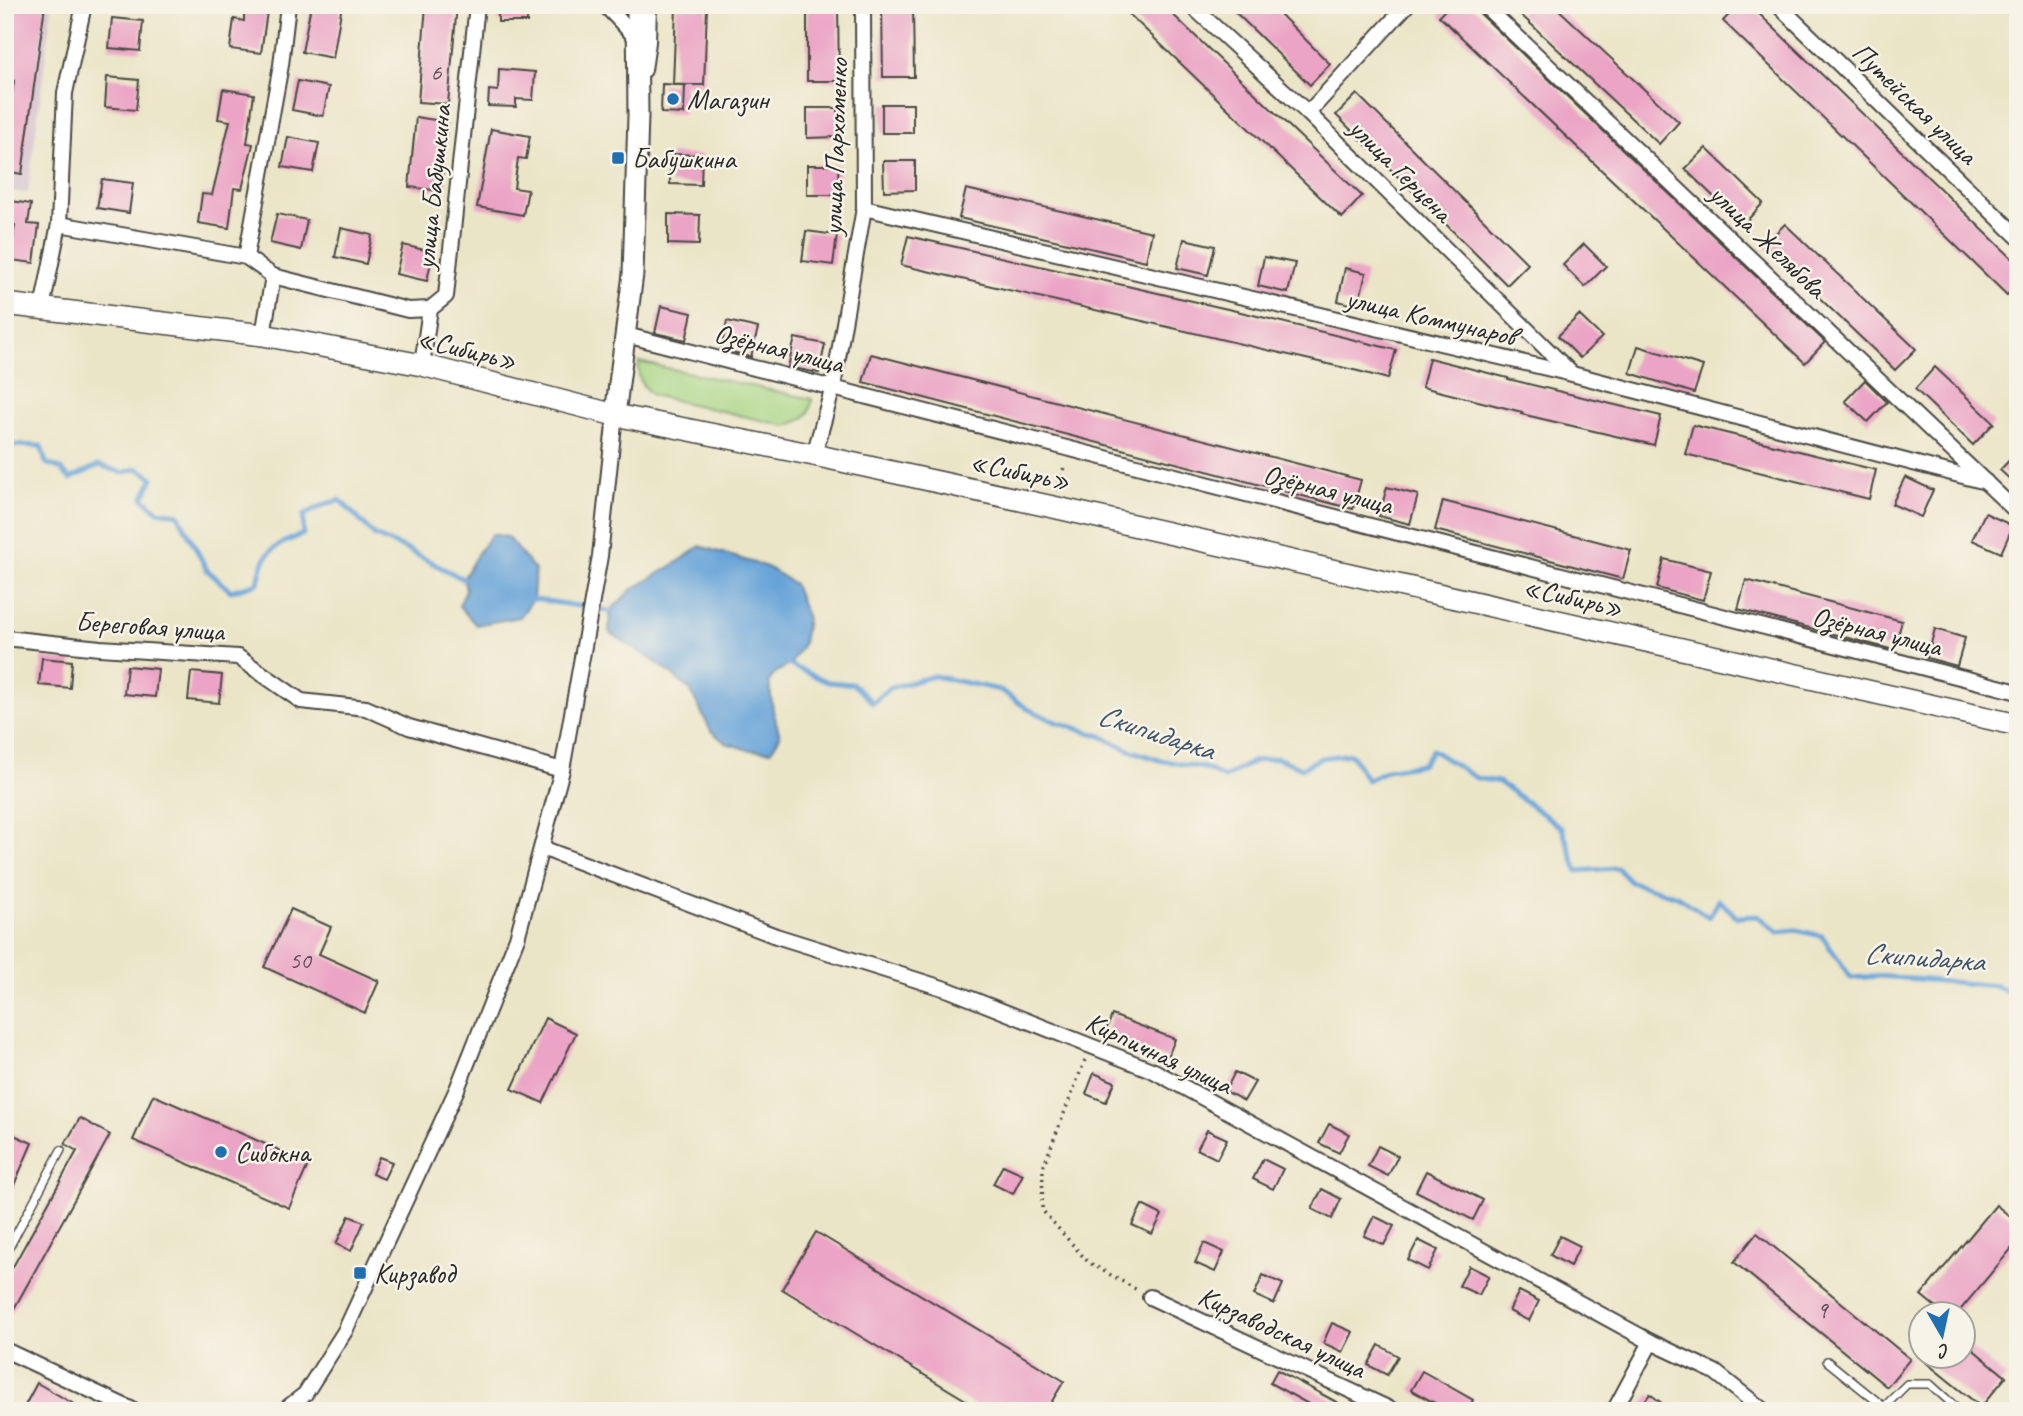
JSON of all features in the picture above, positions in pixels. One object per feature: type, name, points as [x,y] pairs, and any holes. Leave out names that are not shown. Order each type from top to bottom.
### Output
[{"type":"main road","name":"«Сибирь»","points":[[5,304],[263,335],[422,365],[615,415],[1053,507],[2018,725]]},
{"type":"street","points":[[42,308],[59,224],[65,93],[84,5]]},
{"type":"street","points":[[246,257],[281,65],[288,5]]},
{"type":"street","name":"улица Бабушкина","points":[[422,365],[430,309],[446,296],[477,5]]},
{"type":"street","points":[[605,5],[639,41]]},
{"type":"street","points":[[283,1411],[305,1394],[345,1331],[462,1076],[517,938],[562,770],[600,556],[633,274],[638,116],[637,5]]},
{"type":"street","points":[[638,116],[648,42],[649,5]]},
{"type":"street","name":"улица Пархоменко","points":[[814,455],[833,387],[864,208],[863,5]]},
{"type":"street","name":"улица Герцена","points":[[1191,5],[1308,113],[1572,374]]},
{"type":"street","points":[[1308,113],[1407,5]]},
{"type":"street","name":"улица Желябова","points":[[1484,5],[2018,513]]},
{"type":"street","name":"Путейская улица","points":[[1778,5],[2018,237]]},
{"type":"street","name":"улица Коммунаров","points":[[864,208],[1572,374],[1986,482]]},
{"type":"street","points":[[59,224],[246,257],[273,276],[408,310],[430,309]]},
{"type":"street","points":[[263,335],[273,276]]},
{"type":"street","name":"Озёрная улица","points":[[626,335],[2018,692]]},
{"type":"street","name":"Береговая улица","points":[[5,638],[100,648],[238,657],[301,701],[366,708],[408,727],[562,770]]},
{"type":"street","name":"Кирпичная улица","points":[[542,848],[776,936],[949,990],[1154,1071],[1651,1342],[1715,1372],[1763,1411]]},
{"type":"street","name":"Кирзаводская улица","points":[[1150,1297],[1394,1411]]},
{"type":"street","points":[[1615,1411],[1651,1342]]},
{"type":"street","points":[[5,1350],[135,1411]]},
{"type":"lane","points":[[5,1255],[61,1150]]},
{"type":"lane","points":[[1827,1361],[1884,1407],[1907,1384],[1930,1384],[1960,1411]]},
{"type":"path","points":[[1053,507],[1069,448]]},
{"type":"path","points":[[1090,1046],[1043,1167],[1042,1210],[1088,1262],[1150,1297]]},
{"type":"shaded area","points":[[5,5],[52,5],[28,193],[5,191]]},
{"type":"green space","points":[[639,362],[812,399],[811,405],[805,417],[786,426],[652,395],[641,381]]},
{"type":"water","points":[[492,534],[507,537],[535,570],[533,599],[520,617],[476,625],[459,606],[466,589],[463,579]]},
{"type":"water","points":[[700,546],[767,567],[794,584],[807,618],[803,644],[790,665],[776,672],[769,682],[780,736],[771,751],[749,750],[726,743],[711,731],[690,690],[663,667],[609,632],[610,611],[630,591]]},
{"type":"building","points":[[5,5],[45,5],[22,174],[5,171],[5,144],[14,81],[5,80]]},
{"type":"building","points":[[244,5],[268,5],[261,53],[230,49],[234,19],[244,21]]},
{"type":"building","points":[[311,5],[342,5],[333,58],[302,52]]},
{"type":"building","points":[[426,5],[457,5],[448,104],[418,102]]},
{"type":"building","points":[[498,5],[527,5],[527,22],[498,22]]},
{"type":"building","points":[[807,5],[838,5],[839,81],[807,81]]},
{"type":"building","points":[[882,5],[913,5],[914,77],[883,77]]},
{"type":"building","points":[[1137,5],[1163,5],[1362,196],[1342,218],[1129,14]]},
{"type":"building","points":[[1228,5],[1271,5],[1330,64],[1310,85]]},
{"type":"building","points":[[1450,5],[1471,5],[1825,342],[1805,363],[1439,16]]},
{"type":"building","points":[[1527,5],[1554,5],[1679,122],[1659,144],[1519,13]]},
{"type":"building","points":[[1738,5],[1750,5],[2018,264],[2018,284],[2007,295],[1723,21]]},
{"type":"building","points":[[676,7],[707,8],[704,85],[673,85]]},
{"type":"building","points":[[112,18],[143,21],[140,51],[109,48]]},
{"type":"building","points":[[499,69],[535,72],[533,100],[516,99],[516,107],[488,106],[489,90],[498,91]]},
{"type":"building","points":[[107,77],[139,80],[136,110],[105,107]]},
{"type":"building","points":[[298,81],[329,87],[323,116],[292,110]]},
{"type":"building","name":"Магазин","points":[[662,84],[685,85],[684,114],[661,113]]},
{"type":"building","points":[[223,89],[254,94],[247,143],[253,144],[242,189],[234,188],[229,228],[198,223],[202,194],[212,195],[230,121],[218,119]]},
{"type":"building","points":[[1357,94],[1528,264],[1507,285],[1336,115]]},
{"type":"building","points":[[882,104],[913,104],[913,133],[882,133]]},
{"type":"building","points":[[807,108],[838,108],[838,137],[807,138]]},
{"type":"building","points":[[416,117],[447,122],[441,191],[409,187]]},
{"type":"building","points":[[491,129],[530,136],[526,159],[518,158],[514,188],[528,190],[523,215],[477,207]]},
{"type":"building","points":[[288,137],[319,143],[313,172],[282,167]]},
{"type":"building","points":[[1706,148],[1763,203],[1743,225],[1685,169]]},
{"type":"building","points":[[670,154],[702,155],[701,185],[670,184]]},
{"type":"building","points":[[883,161],[915,161],[915,190],[884,191]]},
{"type":"building","points":[[807,165],[838,165],[839,195],[807,195]]},
{"type":"building","points":[[102,179],[133,183],[129,213],[97,208]]},
{"type":"building","points":[[966,189],[1152,232],[1146,261],[959,218]]},
{"type":"building","points":[[5,200],[31,204],[28,224],[39,225],[34,263],[10,260],[15,225],[5,223]]},
{"type":"building","points":[[277,214],[307,220],[301,250],[270,243]]},
{"type":"building","points":[[668,214],[700,215],[699,245],[668,244]]},
{"type":"building","points":[[1785,224],[1916,349],[1895,370],[1764,245]]},
{"type":"building","points":[[341,228],[372,235],[366,264],[335,257]]},
{"type":"building","points":[[806,231],[837,235],[833,265],[802,261]]},
{"type":"building","points":[[908,236],[1396,350],[1388,379],[901,265]]},
{"type":"building","points":[[1184,239],[1215,246],[1208,275],[1177,268]]},
{"type":"building","points":[[1584,244],[1606,266],[1585,287],[1563,265]]},
{"type":"building","points":[[403,245],[433,252],[427,281],[396,274]]},
{"type":"building","points":[[1264,257],[1295,263],[1288,293],[1258,286]]},
{"type":"building","points":[[1345,268],[1366,273],[1358,306],[1338,301]]},
{"type":"building","points":[[661,306],[692,313],[686,340],[655,333]]},
{"type":"building","points":[[1579,315],[1602,337],[1580,358],[1558,336]]},
{"type":"building","points":[[727,321],[758,328],[751,357],[721,349]]},
{"type":"building","points":[[795,338],[825,344],[819,373],[788,367]]},
{"type":"building","points":[[1638,346],[1703,366],[1694,393],[1630,373]]},
{"type":"building","points":[[871,354],[1361,480],[1353,509],[863,382]]},
{"type":"building","points":[[1429,358],[1661,416],[1654,445],[1521,414],[1522,412],[1422,387]]},
{"type":"building","points":[[1935,367],[1994,423],[1973,445],[1915,389]]},
{"type":"building","points":[[1865,380],[1887,402],[1868,422],[1845,401]]},
{"type":"building","points":[[1693,425],[1876,470],[1869,499],[1685,454]]},
{"type":"building","points":[[2018,451],[2018,487],[2000,470]]},
{"type":"building","points":[[1905,477],[1933,490],[1921,517],[1892,504]]},
{"type":"building","points":[[1387,487],[1418,495],[1410,524],[1379,516]]},
{"type":"building","points":[[1443,501],[1631,550],[1623,579],[1435,530]]},
{"type":"building","points":[[1985,513],[2013,526],[2001,553],[1972,540]]},
{"type":"building","points":[[1664,559],[1711,571],[1703,600],[1657,588]]},
{"type":"building","points":[[1746,580],[1902,621],[1894,650],[1738,609]]},
{"type":"building","points":[[1935,629],[1965,638],[1957,666],[1927,658]]},
{"type":"building","points":[[42,658],[72,661],[70,688],[39,685]]},
{"type":"building","points":[[127,666],[158,669],[155,697],[124,694]]},
{"type":"building","points":[[191,672],[222,675],[219,703],[188,700]]},
{"type":"building","points":[[291,909],[331,927],[319,954],[379,981],[365,1013],[264,967]]},
{"type":"building","points":[[1112,1015],[1175,1039],[1167,1059],[1104,1036]]},
{"type":"building","points":[[545,1018],[576,1033],[543,1103],[512,1089]]},
{"type":"building","points":[[1235,1072],[1255,1082],[1244,1101],[1225,1091]]},
{"type":"building","points":[[1094,1073],[1115,1082],[1106,1102],[1086,1094]]},
{"type":"building","name":"Сибокна","points":[[153,1095],[309,1163],[289,1208],[133,1140]]},
{"type":"building","points":[[80,1118],[110,1135],[5,1325],[5,1281],[77,1151],[65,1144]]},
{"type":"building","points":[[1329,1124],[1349,1134],[1339,1153],[1319,1143]]},
{"type":"building","points":[[1207,1130],[1227,1139],[1217,1159],[1197,1149]]},
{"type":"building","points":[[5,1131],[32,1143],[5,1206]]},
{"type":"building","points":[[1378,1146],[1398,1156],[1388,1176],[1368,1166]]},
{"type":"building","points":[[379,1157],[392,1162],[384,1179],[372,1174]]},
{"type":"building","points":[[1263,1159],[1283,1169],[1273,1189],[1253,1179]]},
{"type":"building","points":[[1003,1165],[1023,1174],[1013,1194],[993,1184]]},
{"type":"building","points":[[1426,1171],[1483,1200],[1473,1220],[1416,1191]]},
{"type":"building","points":[[1322,1189],[1341,1199],[1332,1219],[1312,1209]]},
{"type":"building","points":[[1142,1205],[1162,1215],[1152,1234],[1132,1225]]},
{"type":"building","points":[[1996,1205],[2018,1223],[2018,1241],[1969,1300],[1927,1300],[1921,1295]]},
{"type":"building","points":[[349,1216],[364,1222],[351,1251],[336,1244]]},
{"type":"building","points":[[1374,1216],[1394,1226],[1384,1245],[1364,1236]]},
{"type":"building","points":[[816,1232],[1064,1381],[1046,1411],[984,1411],[782,1289]]},
{"type":"building","points":[[1757,1233],[1908,1357],[1908,1361],[1887,1387],[1734,1262]]},
{"type":"building","points":[[1560,1236],[1580,1246],[1570,1266],[1550,1255]]},
{"type":"building","points":[[1418,1240],[1438,1250],[1428,1270],[1408,1260]]},
{"type":"building","points":[[1204,1243],[1224,1252],[1215,1272],[1195,1263]]},
{"type":"building","points":[[1469,1266],[1489,1276],[1479,1295],[1459,1286]]},
{"type":"building","points":[[1263,1275],[1283,1284],[1274,1304],[1254,1295]]},
{"type":"building","points":[[1519,1291],[1539,1301],[1529,1321],[1509,1311]]},
{"type":"building","points":[[1332,1323],[1353,1332],[1343,1352],[1323,1343]]},
{"type":"building","points":[[1379,1345],[1398,1356],[1387,1375],[1368,1365]]},
{"type":"building","points":[[1978,1354],[2006,1377],[1981,1407],[1935,1370],[1978,1370]]},
{"type":"building","points":[[1277,1370],[1353,1411],[1321,1411],[1270,1383]]},
{"type":"building","points":[[1422,1371],[1473,1400],[1467,1411],[1449,1411],[1411,1390]]},
{"type":"building","points":[[37,1383],[86,1411],[22,1411]]},
{"type":"building","points":[[1650,1394],[1672,1411],[1637,1411]]},
{"type":"waterway","name":"Скипидарка","points":[[5,448],[11,445],[41,446],[46,463],[61,469],[70,479],[99,465],[123,473],[137,468],[153,478],[143,498],[158,511],[178,514],[207,570],[231,591],[258,583],[267,556],[277,546],[303,534],[304,515],[340,500],[375,536],[463,579]]},
{"type":"waterway","name":"Скипидарка","points":[[533,599],[610,611]]},
{"type":"waterway","name":"Скипидарка","points":[[790,665],[828,682],[853,684],[873,703],[889,688],[934,676],[1000,690],[1028,709],[1056,722],[1101,736],[1129,750],[1159,760],[1205,768],[1224,778],[1254,761],[1277,758],[1302,768],[1321,758],[1351,754],[1367,780],[1387,770],[1422,764],[1432,750],[1476,778],[1499,782],[1562,828],[1577,871],[1617,868],[1631,882],[1677,896],[1709,917],[1719,900],[1737,917],[1758,916],[1778,932],[1796,930],[1822,936],[1851,978],[1880,976],[1997,986],[2018,996]]},
{"type":"place","name":"Магазин","points":[[673,99]]},
{"type":"place","name":"Бабушкина","points":[[618,158]]},
{"type":"place","name":"Сибокна","points":[[221,1152]]},
{"type":"place","name":"Кирзавод","points":[[360,1273]]}]
